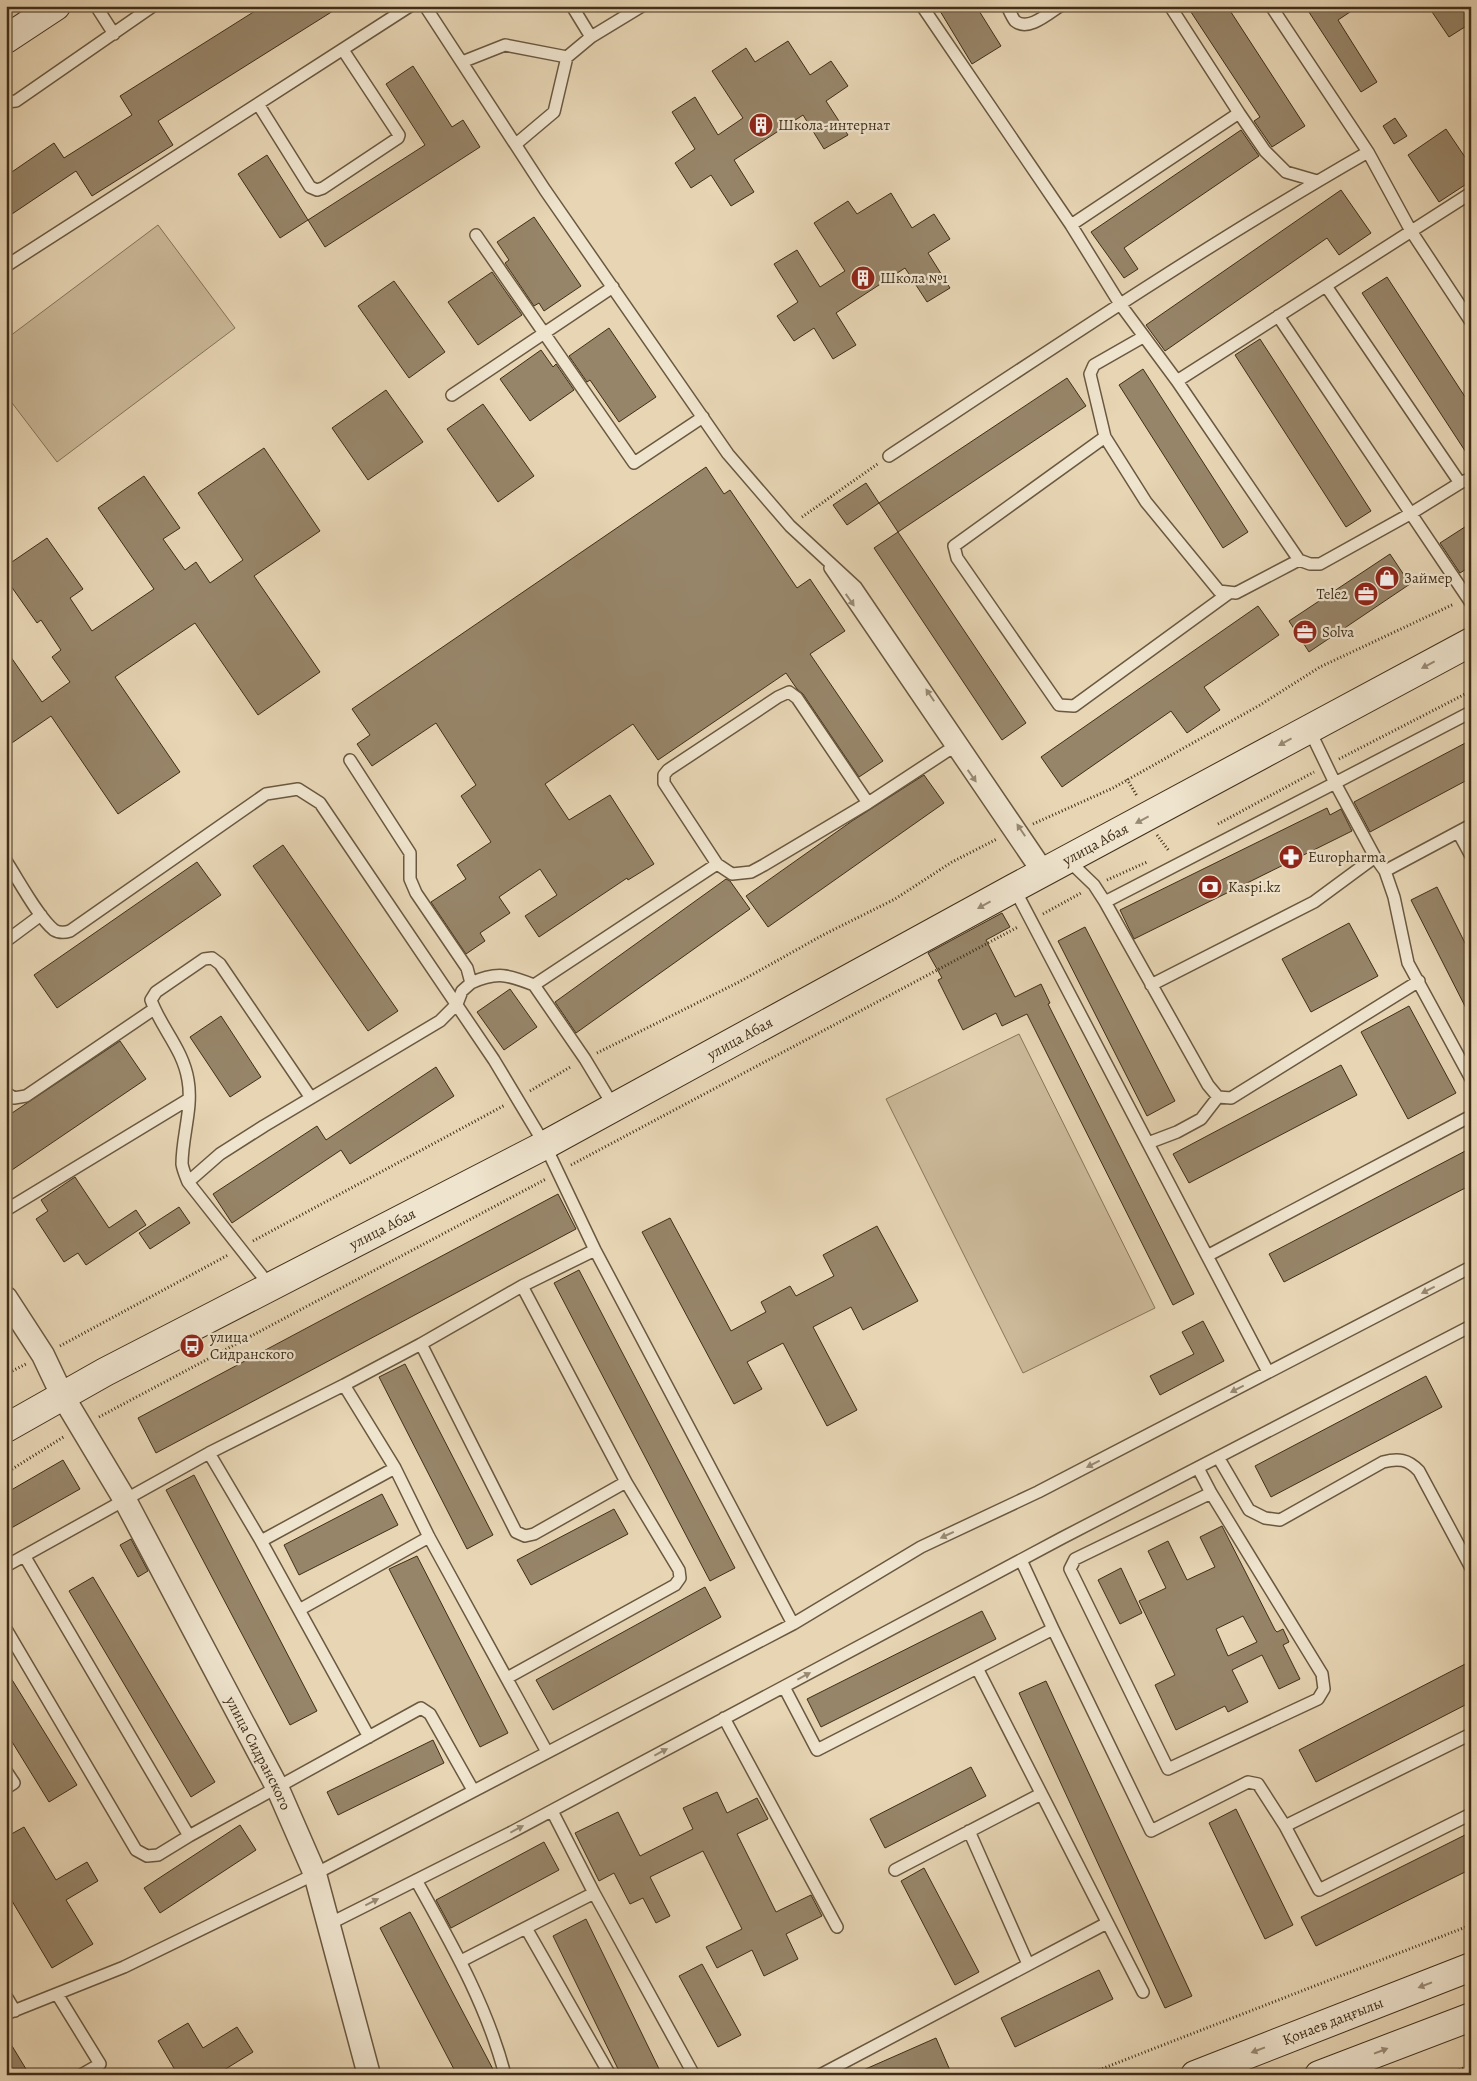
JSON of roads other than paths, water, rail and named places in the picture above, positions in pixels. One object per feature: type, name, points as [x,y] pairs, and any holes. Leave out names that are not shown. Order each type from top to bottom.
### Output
[{"type":"street","points":[[6,40],[56,6]]},
{"type":"street","name":"улица Абая","points":[[6,1428],[62,1395],[614,1108],[1014,888],[1471,642]]},
{"type":"street","name":"улица Сидранского","points":[[6,1298],[43,1355],[62,1395],[125,1500],[277,1787],[315,1874],[369,2075]]},
{"type":"street","name":"Қонаев даңғылы","points":[[1195,2075],[1471,1968]]},
{"type":"street","points":[[1319,2075],[1471,2017]]},
{"type":"lane","points":[[96,6],[114,34]]},
{"type":"lane","points":[[6,102],[16,101],[153,6]]},
{"type":"lane","points":[[6,266],[410,6]]},
{"type":"lane","points":[[425,6],[516,144],[728,454],[790,526],[823,558],[957,745],[1052,868],[1094,885],[1208,1085],[1218,1097],[1231,1098],[1419,981]]},
{"type":"lane","points":[[572,6],[591,37]]},
{"type":"lane","points":[[516,144],[554,112],[567,57],[591,37],[642,6]]},
{"type":"lane","points":[[922,6],[1071,225],[1120,304],[1177,381],[1299,560],[1310,564],[1320,564],[1410,514],[1465,480],[1326,286]]},
{"type":"lane","points":[[1007,6],[1016,21],[1024,24],[1033,23],[1060,6]]},
{"type":"lane","points":[[1170,6],[1265,151],[1286,172],[1317,181]]},
{"type":"lane","points":[[1271,6],[1368,152],[1411,231],[1471,322]]},
{"type":"lane","points":[[462,62],[505,45],[567,57]]},
{"type":"lane","points":[[258,104],[310,187],[317,190],[323,188],[398,138],[399,135],[343,50]]},
{"type":"lane","points":[[1071,225],[1239,113]]},
{"type":"lane","points":[[889,456],[1120,304],[1317,181],[1368,152]]},
{"type":"lane","points":[[1177,381],[1471,193]]},
{"type":"lane","points":[[476,235],[634,463],[703,418]]},
{"type":"lane","points":[[452,395],[613,287]]},
{"type":"lane","points":[[1278,316],[1469,600]]},
{"type":"lane","points":[[1143,337],[1094,365],[1090,374],[1105,437],[1146,502],[1219,591],[1236,593],[1299,560]]},
{"type":"lane","points":[[1105,437],[954,546],[957,558],[1059,705],[1074,706],[1229,593]]},
{"type":"lane","points":[[868,803],[797,698],[789,692],[778,696],[668,770],[664,775],[664,783],[717,864],[732,874],[751,872],[868,803],[957,745]]},
{"type":"lane","points":[[1105,902],[1471,712]]},
{"type":"lane","points":[[1309,729],[1326,766],[1375,857],[1386,871],[1394,897],[1408,963],[1471,1080]]},
{"type":"lane","points":[[957,745],[1052,868]]},
{"type":"lane","points":[[350,760],[410,853],[410,879],[416,894],[467,968],[471,983]]},
{"type":"lane","points":[[6,861],[41,915],[55,930],[63,933],[70,932],[266,794],[298,788],[320,803],[494,1060],[545,1145],[596,1250],[793,1624]]},
{"type":"lane","points":[[1386,871],[1471,825]]},
{"type":"lane","points":[[1458,832],[1471,856]]},
{"type":"lane","points":[[1151,985],[1314,902],[1341,884],[1375,857]]},
{"type":"lane","points":[[534,985],[717,864]]},
{"type":"lane","points":[[1014,888],[1268,1372]]},
{"type":"lane","points":[[6,941],[41,915]]},
{"type":"lane","points":[[270,1286],[188,1182],[182,1166],[189,1099],[188,1079],[177,1046],[154,1009],[151,1000],[156,992],[204,959],[212,958],[220,964],[311,1098]]},
{"type":"lane","points":[[188,1182],[220,1154],[440,1021],[457,1004],[462,991],[471,983],[487,975],[511,976],[534,985],[585,1059],[614,1108]]},
{"type":"lane","points":[[6,1093],[14,1098],[26,1096],[154,1009]]},
{"type":"lane","points":[[1148,1142],[1177,1132],[1201,1119],[1218,1097]]},
{"type":"lane","points":[[6,1210],[189,1099]]},
{"type":"lane","points":[[1207,1256],[1471,1116]]},
{"type":"lane","points":[[6,1566],[24,1558],[209,1453],[421,1344],[522,1286],[596,1250]]},
{"type":"lane","points":[[6,1996],[11,2013],[124,1967],[315,1874],[793,1624],[921,1547],[1038,1492],[1471,1267]]},
{"type":"lane","points":[[507,1678],[676,1585],[680,1578],[678,1570],[626,1482],[522,1286]]},
{"type":"lane","points":[[329,1924],[552,1810],[1021,1560],[1471,1326]]},
{"type":"lane","points":[[421,1344],[516,1532],[525,1536],[534,1534],[626,1482]]},
{"type":"lane","points":[[344,1385],[395,1468],[430,1537],[547,1752]]},
{"type":"lane","points":[[209,1453],[261,1541],[369,1737]]},
{"type":"lane","points":[[1218,1457],[1249,1510],[1265,1518],[1280,1520],[1383,1462],[1402,1460],[1410,1462],[1418,1471],[1471,1568]]},
{"type":"lane","points":[[261,1541],[395,1468]]},
{"type":"lane","points":[[1198,1468],[1211,1493],[1322,1674],[1324,1689],[1318,1699],[1168,1770],[1070,1569],[1075,1559],[1211,1493]]},
{"type":"lane","points":[[299,1610],[430,1537]]},
{"type":"lane","points":[[24,1558],[189,1836]]},
{"type":"lane","points":[[1021,1560],[1052,1629],[1152,1831],[1248,1782],[1254,1782],[1258,1784],[1285,1826],[1319,1890],[1471,1814]]},
{"type":"lane","points":[[784,1686],[817,1750],[1052,1629]]},
{"type":"lane","points":[[6,1630],[136,1850],[147,1856],[158,1855],[421,1708],[430,1714],[473,1790]]},
{"type":"lane","points":[[977,1668],[1143,1992]]},
{"type":"lane","points":[[724,1718],[837,1927]]},
{"type":"lane","points":[[1285,1826],[1471,1734]]},
{"type":"lane","points":[[6,1771],[14,1783],[6,1788]]},
{"type":"lane","points":[[895,1870],[1041,1794]]},
{"type":"lane","points":[[552,1810],[594,1893],[694,2075]]},
{"type":"lane","points":[[969,1831],[1028,1964]]},
{"type":"lane","points":[[416,1880],[461,1961],[493,2033],[505,2075]]},
{"type":"lane","points":[[461,1961],[594,1893]]},
{"type":"lane","points":[[820,2075],[1107,1923]]},
{"type":"lane","points":[[526,1928],[610,2075]]},
{"type":"lane","points":[[57,1994],[100,2064],[81,2075]]},
{"type":"place","name":"Школа-интернат","points":[[761,125]]},
{"type":"place","name":"Школа №1","points":[[863,278]]},
{"type":"place","name":"Займер","points":[[1387,578]]},
{"type":"place","name":"Tele2","points":[[1366,594]]},
{"type":"place","name":"Solva","points":[[1305,632]]},
{"type":"place","name":"Europharma","points":[[1291,857]]},
{"type":"place","name":"Kaspi.kz","points":[[1210,887]]},
{"type":"place","name":"улица Сидранского","points":[[192,1346]]}]
